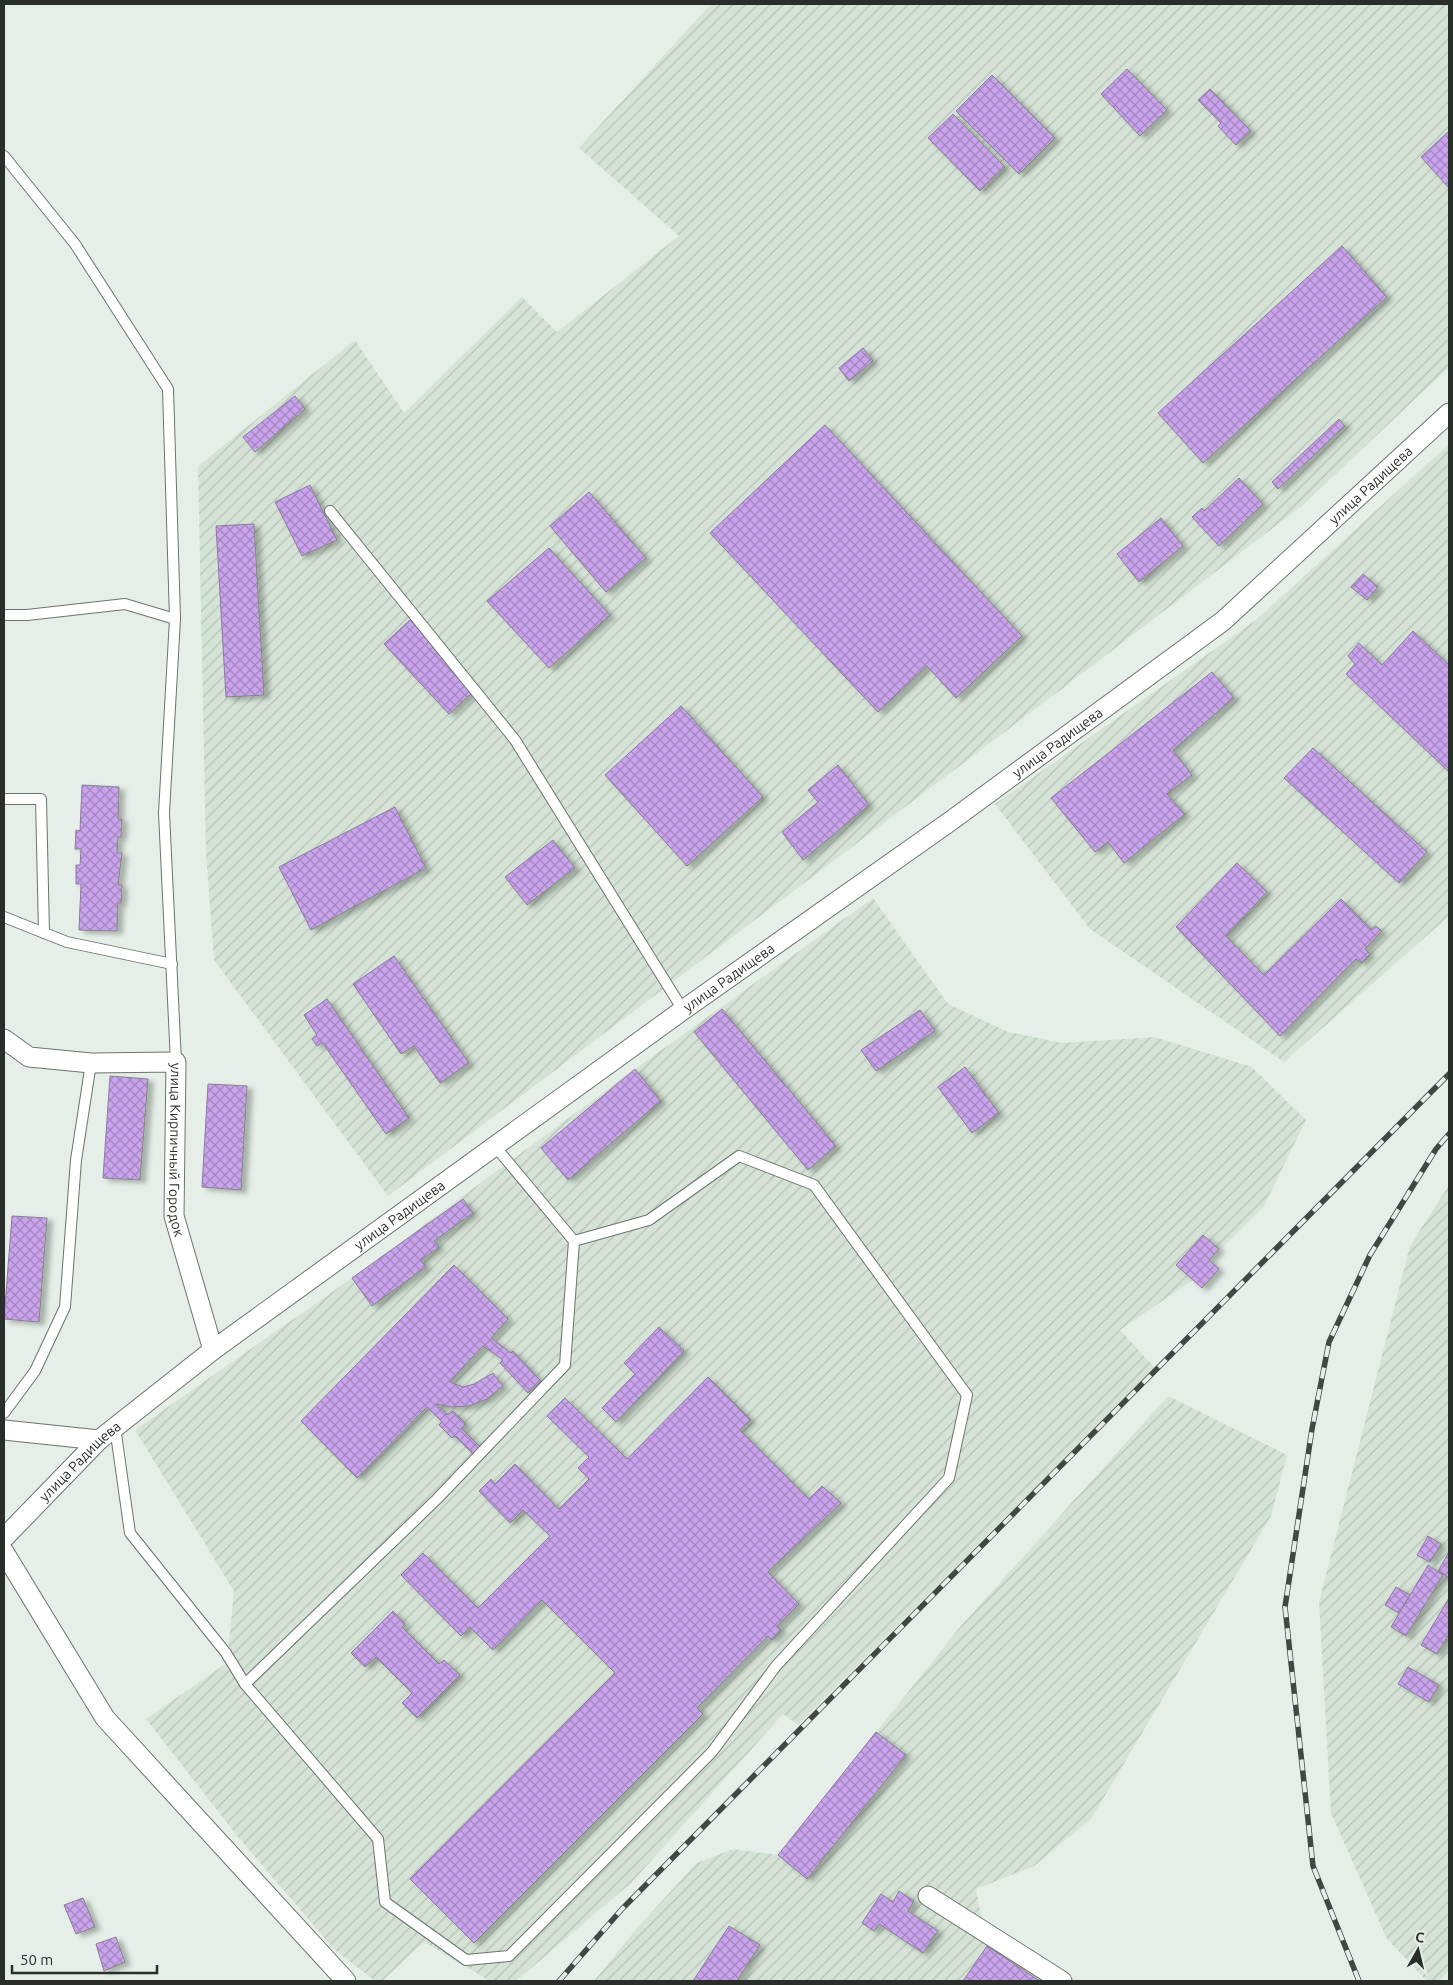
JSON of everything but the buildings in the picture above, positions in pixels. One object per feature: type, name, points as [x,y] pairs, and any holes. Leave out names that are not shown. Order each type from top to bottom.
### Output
[{"type":"street","name":"улица Радищева","points":[[4,1538],[99,1440],[213,1350],[682,1010],[952,820],[1223,622],[1449,413]]},
{"type":"street","name":"улица Кирпичный Городок","points":[[4,1039],[29,1056],[90,1062],[176,1062],[174,1216],[213,1350]]},
{"type":"street","points":[[4,1430],[99,1440]]},
{"type":"street","points":[[4,1552],[105,1718],[346,1981]]},
{"type":"street","points":[[928,1896],[1062,1981]]},
{"type":"lane","points":[[4,156],[75,244],[168,389],[175,619],[164,813],[176,1062]]},
{"type":"lane","points":[[330,511],[515,740],[682,1010]]},
{"type":"lane","points":[[4,615],[27,615],[125,604],[175,619]]},
{"type":"lane","points":[[4,800],[42,799],[44,933]]},
{"type":"lane","points":[[4,917],[67,942],[172,964]]},
{"type":"lane","points":[[4,1413],[35,1371],[65,1307],[76,1160],[90,1062]]},
{"type":"lane","points":[[246,1684],[437,1499],[565,1365],[574,1241],[494,1146]]},
{"type":"lane","points":[[115,1427],[130,1533],[226,1653],[246,1684],[378,1839],[385,1902],[466,1960],[509,1956],[712,1752],[776,1666],[950,1478],[967,1394],[814,1185],[739,1156],[649,1220],[574,1241]]},
{"type":"shaded area","points":[[711,4],[1449,4],[1449,367],[1303,505],[1050,698],[388,1196],[214,960],[206,853],[198,466],[355,340],[404,413],[522,297],[557,332],[679,236],[579,148]]},
{"type":"shaded area","points":[[1449,444],[1449,916],[1284,1062],[1090,929],[995,804],[1256,620]]},
{"type":"shaded area","points":[[873,898],[948,1004],[1008,1032],[1063,1043],[1155,1037],[1252,1067],[1306,1120],[1264,1206],[1210,1260],[1219,1269],[1202,1288],[1193,1280],[1120,1330],[1155,1368],[798,1725],[783,1714],[632,1882],[516,1981],[490,1981],[424,1942],[382,1981],[375,1981],[335,1950],[238,1837],[146,1719],[227,1663],[234,1591],[135,1430],[352,1278],[635,1069]]},
{"type":"shaded area","points":[[1449,1185],[1449,1969],[1440,1981],[1427,1981],[1387,1939],[1331,1813],[1319,1602],[1410,1246]]},
{"type":"shaded area","points":[[1168,1396],[1287,1455],[1271,1516],[1091,1819],[1034,1866],[976,1889],[987,1946],[1040,1981],[594,1981],[637,1928],[697,1863],[733,1849],[778,1855],[960,1627]]},
{"type":"railway","points":[[559,1981],[622,1909],[1449,1074]]},
{"type":"railway","points":[[1359,1981],[1313,1866],[1285,1607],[1312,1429],[1329,1342],[1370,1255],[1436,1149],[1449,1134]]}]
